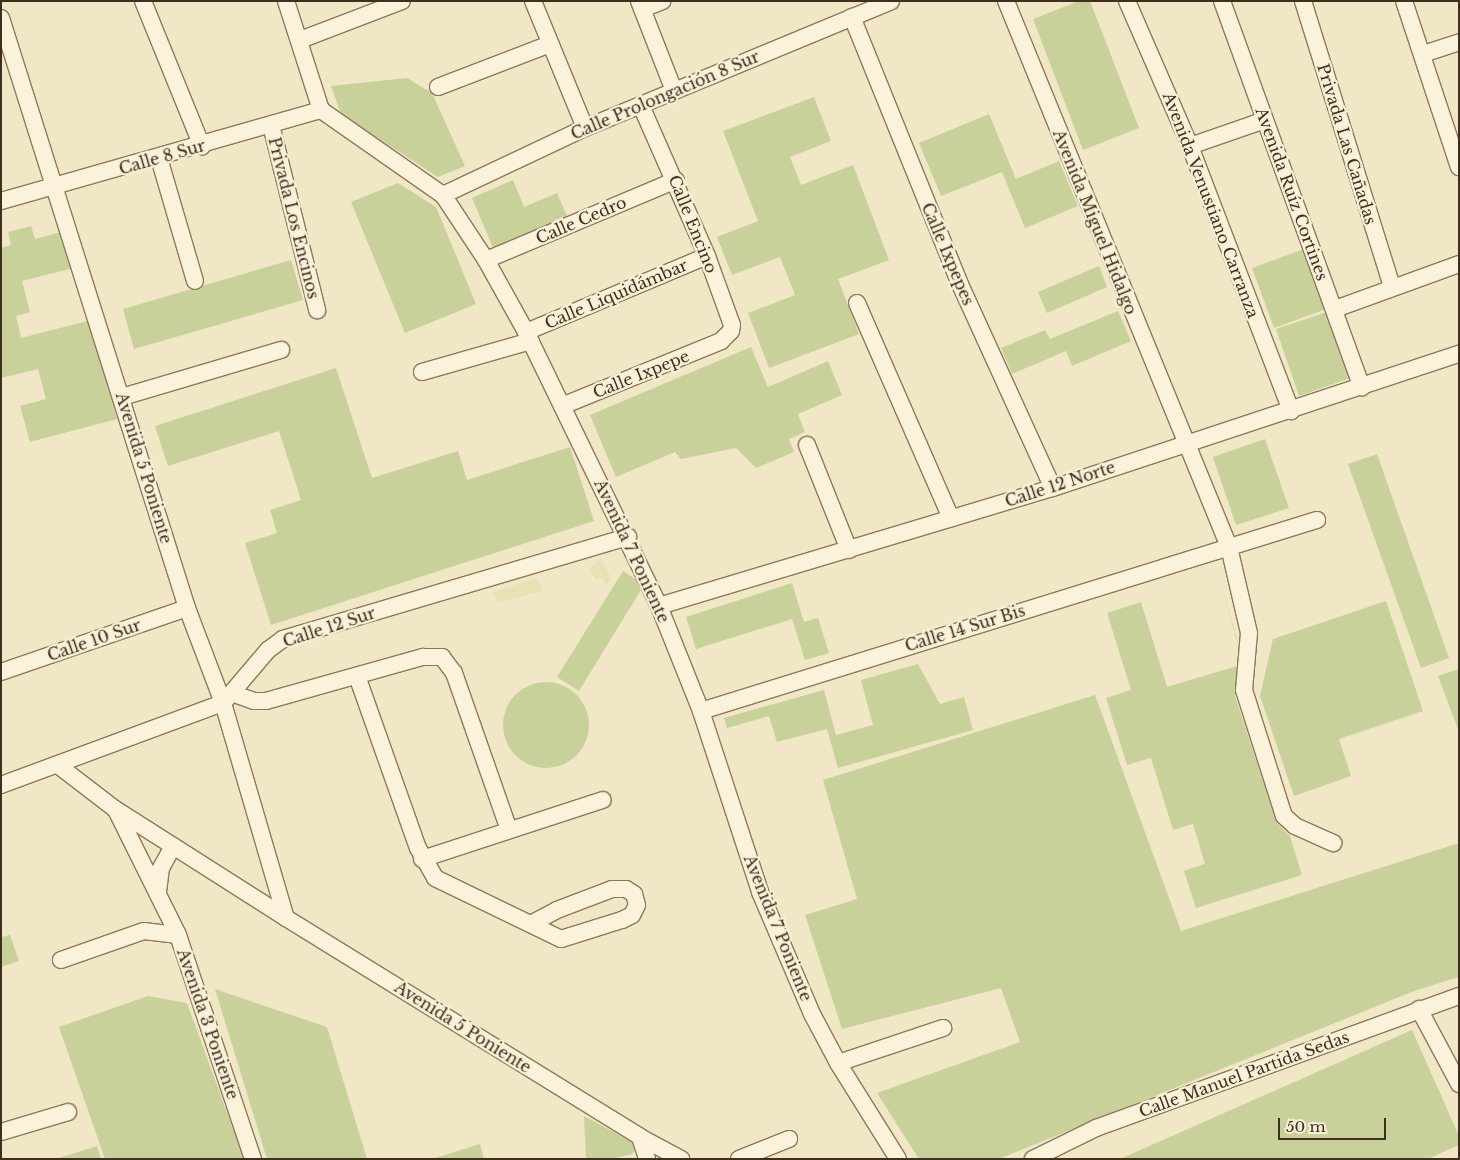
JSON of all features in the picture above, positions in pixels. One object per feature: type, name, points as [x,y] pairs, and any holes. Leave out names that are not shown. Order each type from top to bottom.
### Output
[{"type":"street","points":[[143,1],[202,146]]},
{"type":"street","points":[[286,1],[321,110]]},
{"type":"street","points":[[300,40],[402,1]]},
{"type":"street","points":[[533,1],[585,128]]},
{"type":"street","points":[[663,1],[641,5],[674,91]]},
{"type":"street","name":"Calle Prolongación 8 Sur","points":[[443,196],[585,128],[891,1]]},
{"type":"street","name":"Avenida Miguel Hidalgo","points":[[1006,1],[1229,547],[1249,633],[1244,690],[1284,816],[1295,826],[1333,843]]},
{"type":"street","name":"Avenida Venustiano Carranza","points":[[1127,1],[1190,146],[1291,411]]},
{"type":"street","name":"Avenida Ruíz Cortines","points":[[1222,1],[1362,387]]},
{"type":"street","name":"Privada Las Cañadas","points":[[1303,1],[1392,286]]},
{"type":"street","points":[[1404,1],[1459,167]]},
{"type":"street","name":"Calle Ixpepes","points":[[852,17],[959,282],[1053,488]]},
{"type":"street","name":"Avenida 5 Poniente","points":[[1,18],[57,188],[187,608],[229,699],[286,918]]},
{"type":"street","points":[[1423,54],[1459,42]]},
{"type":"street","points":[[438,87],[550,44]]},
{"type":"street","name":"Calle Encino","points":[[640,106],[676,180],[732,325],[731,331],[720,341]]},
{"type":"street","name":"Calle 8 Sur","points":[[1,201],[57,188],[321,110]]},
{"type":"street","name":"Avenida 7 Poniente","points":[[321,110],[443,196],[486,260],[528,337],[628,537],[659,606],[701,711],[760,892],[812,1014],[838,1063],[898,1159]]},
{"type":"street","points":[[1190,146],[1265,120]]},
{"type":"street","name":"Privada Los Encinos","points":[[271,125],[317,310]]},
{"type":"street","points":[[159,158],[195,281]]},
{"type":"street","name":"Calle Cedro","points":[[486,260],[676,180]]},
{"type":"street","name":"Calle Liquidámbar","points":[[422,372],[528,337],[706,256]]},
{"type":"street","points":[[1335,309],[1392,286],[1459,264]]},
{"type":"street","points":[[857,303],[951,518]]},
{"type":"street","name":"Calle Ixpepe","points":[[562,406],[720,341]]},
{"type":"street","points":[[122,397],[282,350]]},
{"type":"street","name":"Calle 12 Norte","points":[[659,606],[1053,488],[1185,442],[1291,411],[1459,354]]},
{"type":"street","points":[[807,445],[849,550]]},
{"type":"street","name":"Calle 14 Sur Bis","points":[[701,711],[1317,520]]},
{"type":"street","name":"Calle 12 Sur","points":[[229,699],[268,650],[283,640],[628,537]]},
{"type":"street","name":"Calle 10 Sur","points":[[1,672],[187,608]]},
{"type":"street","points":[[1,785],[59,766],[229,699],[266,700],[423,657],[442,657],[454,673],[509,830]]},
{"type":"street","points":[[357,676],[422,859],[434,878],[561,939],[632,914],[638,905],[634,894],[626,889],[612,889],[557,910],[531,924]]},
{"type":"street","name":"Avenida 5 Poniente","points":[[59,766],[115,809],[286,918],[640,1137],[681,1159]]},
{"type":"street","points":[[422,859],[603,800]]},
{"type":"street","name":"Avenida 3 Poniente","points":[[115,809],[178,935],[253,1159]]},
{"type":"street","points":[[158,892],[161,868],[173,846]]},
{"type":"street","points":[[61,960],[144,931],[178,935]]},
{"type":"street","name":"Calle Manuel Partida Sedas","points":[[1033,1159],[1096,1128],[1459,996]]},
{"type":"street","points":[[1419,1009],[1459,1084]]},
{"type":"street","points":[[838,1063],[942,1028]]},
{"type":"street","points":[[1,1132],[68,1112]]},
{"type":"street","points":[[640,1137],[647,1159]]},
{"type":"street","points":[[739,1159],[789,1139]]},
{"type":"shaded area","points":[[601,558],[611,578],[607,586],[602,577],[596,580],[590,569]]},
{"type":"shaded area","points":[[537,578],[542,591],[497,603],[493,592]]},
{"type":"green space","points":[[1079,1],[1090,1],[1139,128],[1083,150],[1033,19]]},
{"type":"green space","points":[[407,78],[432,93],[465,166],[438,177],[341,114],[331,86]]},
{"type":"green space","points":[[814,97],[831,141],[790,157],[801,185],[853,165],[889,260],[838,279],[859,334],[769,368],[748,313],[795,295],[780,257],[732,275],[717,237],[758,221],[723,131]]},
{"type":"green space","points":[[989,114],[1016,179],[1059,161],[1078,206],[1025,228],[1002,172],[941,196],[919,143]]},
{"type":"green space","points":[[513,180],[524,207],[557,193],[568,218],[494,250],[472,198]]},
{"type":"green space","points":[[398,183],[436,207],[476,304],[405,333],[351,202]]},
{"type":"green space","points":[[31,226],[35,239],[68,230],[77,267],[22,281],[30,312],[16,316],[21,338],[91,320],[117,419],[30,442],[20,406],[46,399],[38,369],[1,378],[1,248],[11,245],[8,232]]},
{"type":"green space","points":[[1304,249],[1326,309],[1274,328],[1252,268]]},
{"type":"green space","points":[[291,260],[303,300],[134,349],[123,309]]},
{"type":"green space","points":[[1099,266],[1107,287],[1047,313],[1038,292]]},
{"type":"green space","points":[[1118,311],[1131,341],[1072,366],[1066,351],[1012,374],[1001,348],[1045,330],[1050,339]]},
{"type":"green space","points":[[1327,312],[1350,378],[1299,396],[1276,329]]},
{"type":"green space","points":[[751,347],[768,387],[828,361],[842,395],[798,414],[805,432],[789,439],[794,452],[756,468],[736,448],[681,459],[675,452],[616,477],[590,415]]},
{"type":"green space","points":[[336,368],[372,478],[458,451],[467,480],[570,447],[594,521],[271,625],[245,543],[277,533],[270,510],[301,500],[279,431],[168,466],[155,426]]},
{"type":"green space","points":[[1265,439],[1289,508],[1236,525],[1213,457]]},
{"type":"green space","points":[[1377,454],[1449,658],[1421,668],[1348,464]]},
{"type":"green space","points":[[623,571],[644,585],[579,691],[557,677]]},
{"type":"green space","points":[[1217,573],[1239,645],[1239,647]]},
{"type":"green space","points":[[792,583],[804,622],[818,618],[829,653],[805,660],[792,619],[696,649],[686,617]]},
{"type":"green space","points":[[1386,601],[1423,711],[1339,739],[1351,776],[1294,796],[1260,696],[1273,639]]},
{"type":"green space","points":[[1141,602],[1167,687],[1237,666],[1235,696],[1277,823],[1290,836],[1302,875],[1196,908],[1184,871],[1205,864],[1193,824],[1173,830],[1151,758],[1127,765],[1106,698],[1131,690],[1107,613]]},
{"type":"green space","points":[[1239,647],[1244,664],[1237,666]]},
{"type":"green space","points":[[918,664],[940,704],[964,697],[973,730],[838,768],[827,729],[777,742],[769,716],[727,728],[724,718],[824,690],[836,735],[873,725],[861,680]]},
{"type":"green space","points":[[1459,669],[1459,732],[1438,676]]},
{"type":"green space","points":[[538,682],[554,682],[563,685],[577,694],[586,708],[589,725],[586,742],[577,756],[563,765],[554,768],[538,768],[522,761],[510,749],[503,733],[503,717],[510,701],[522,689]]},
{"type":"green space","points":[[1095,695],[1181,931],[1459,843],[1459,977],[1414,991],[999,1159],[919,1159],[877,1093],[1020,1042],[1001,988],[842,1029],[805,915],[857,899],[823,780]]},
{"type":"green space","points":[[10,935],[19,961],[1,967],[1,937]]},
{"type":"green space","points":[[215,989],[327,1027],[367,1159],[267,1159]]},
{"type":"green space","points":[[148,996],[187,1003],[244,1159],[105,1159],[59,1027]]},
{"type":"green space","points":[[1412,1030],[1459,1136],[1459,1145],[1428,1159],[1120,1159]]},
{"type":"green space","points":[[584,1116],[639,1146],[632,1154],[613,1159],[586,1159]]},
{"type":"green space","points":[[480,1144],[484,1159],[432,1159]]},
{"type":"green space","points":[[97,1146],[101,1159],[56,1159]]}]
